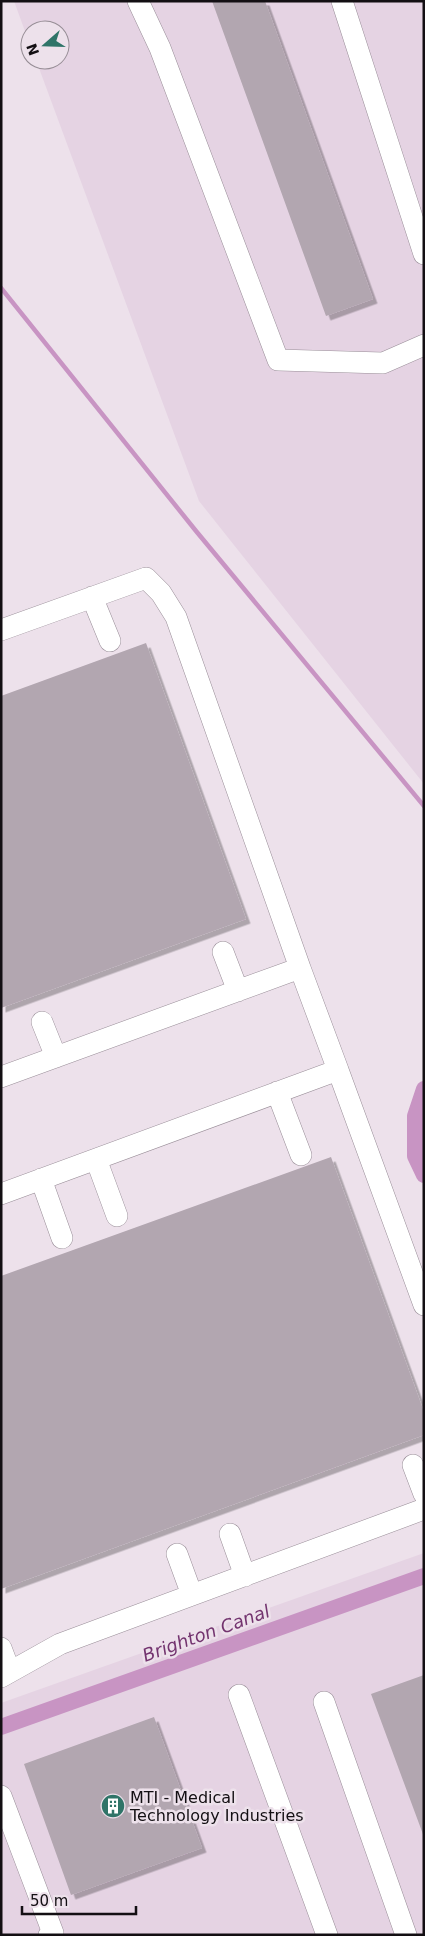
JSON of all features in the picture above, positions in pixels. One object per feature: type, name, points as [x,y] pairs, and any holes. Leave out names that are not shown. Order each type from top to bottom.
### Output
[{"type":"lane","points":[[138,1],[160,48],[278,360],[383,363],[424,345]]},
{"type":"lane","points":[[342,1],[424,254]]},
{"type":"lane","points":[[1,630],[146,578],[161,593],[176,617],[300,968],[424,1305]]},
{"type":"lane","points":[[92,597],[110,641]]},
{"type":"lane","points":[[223,952],[238,991]]},
{"type":"lane","points":[[1,1077],[300,968]]},
{"type":"lane","points":[[42,1022],[56,1057]]},
{"type":"lane","points":[[1,1194],[338,1070]]},
{"type":"lane","points":[[277,1092],[301,1154]]},
{"type":"lane","points":[[96,1159],[117,1216]]},
{"type":"lane","points":[[41,1179],[62,1238]]},
{"type":"lane","points":[[414,1465],[424,1494]]},
{"type":"lane","points":[[1,1648],[6,1674],[60,1644],[424,1509]]},
{"type":"lane","points":[[230,1534],[245,1576]]},
{"type":"lane","points":[[178,1554],[192,1595]]},
{"type":"lane","points":[[238,1695],[327,1935]]},
{"type":"lane","points":[[324,1702],[406,1935]]},
{"type":"lane","points":[[1,1796],[53,1933],[49,1935]]},
{"type":"shaded area","points":[[14,1],[424,1],[424,784],[199,501],[40,70],[70,70],[70,20],[21,20]]},
{"type":"shaded area","points":[[424,1553],[424,1935],[1,1935],[1,1703]]},
{"type":"building","points":[[212,1],[265,1],[373,299],[326,316]]},
{"type":"building","points":[[146,643],[246,919],[1,1008],[1,696]]},
{"type":"building","points":[[331,1157],[424,1412],[424,1435],[1,1589],[1,1276]]},
{"type":"building","points":[[424,1675],[424,1837],[371,1694]]},
{"type":"building","name":"MTI - Medical Technology Industries","points":[[154,1717],[202,1848],[71,1895],[24,1764]]},
{"type":"waterway","points":[[1,288],[196,531],[424,806]]},
{"type":"waterway","name":"Brighton Canal","points":[[424,1089],[415,1116],[415,1156],[424,1175]]},
{"type":"waterway","name":"Brighton Canal","points":[[1,1727],[424,1576]]},
{"type":"place","name":"MTI - Medical Technology Industries","points":[[113,1806]]}]
